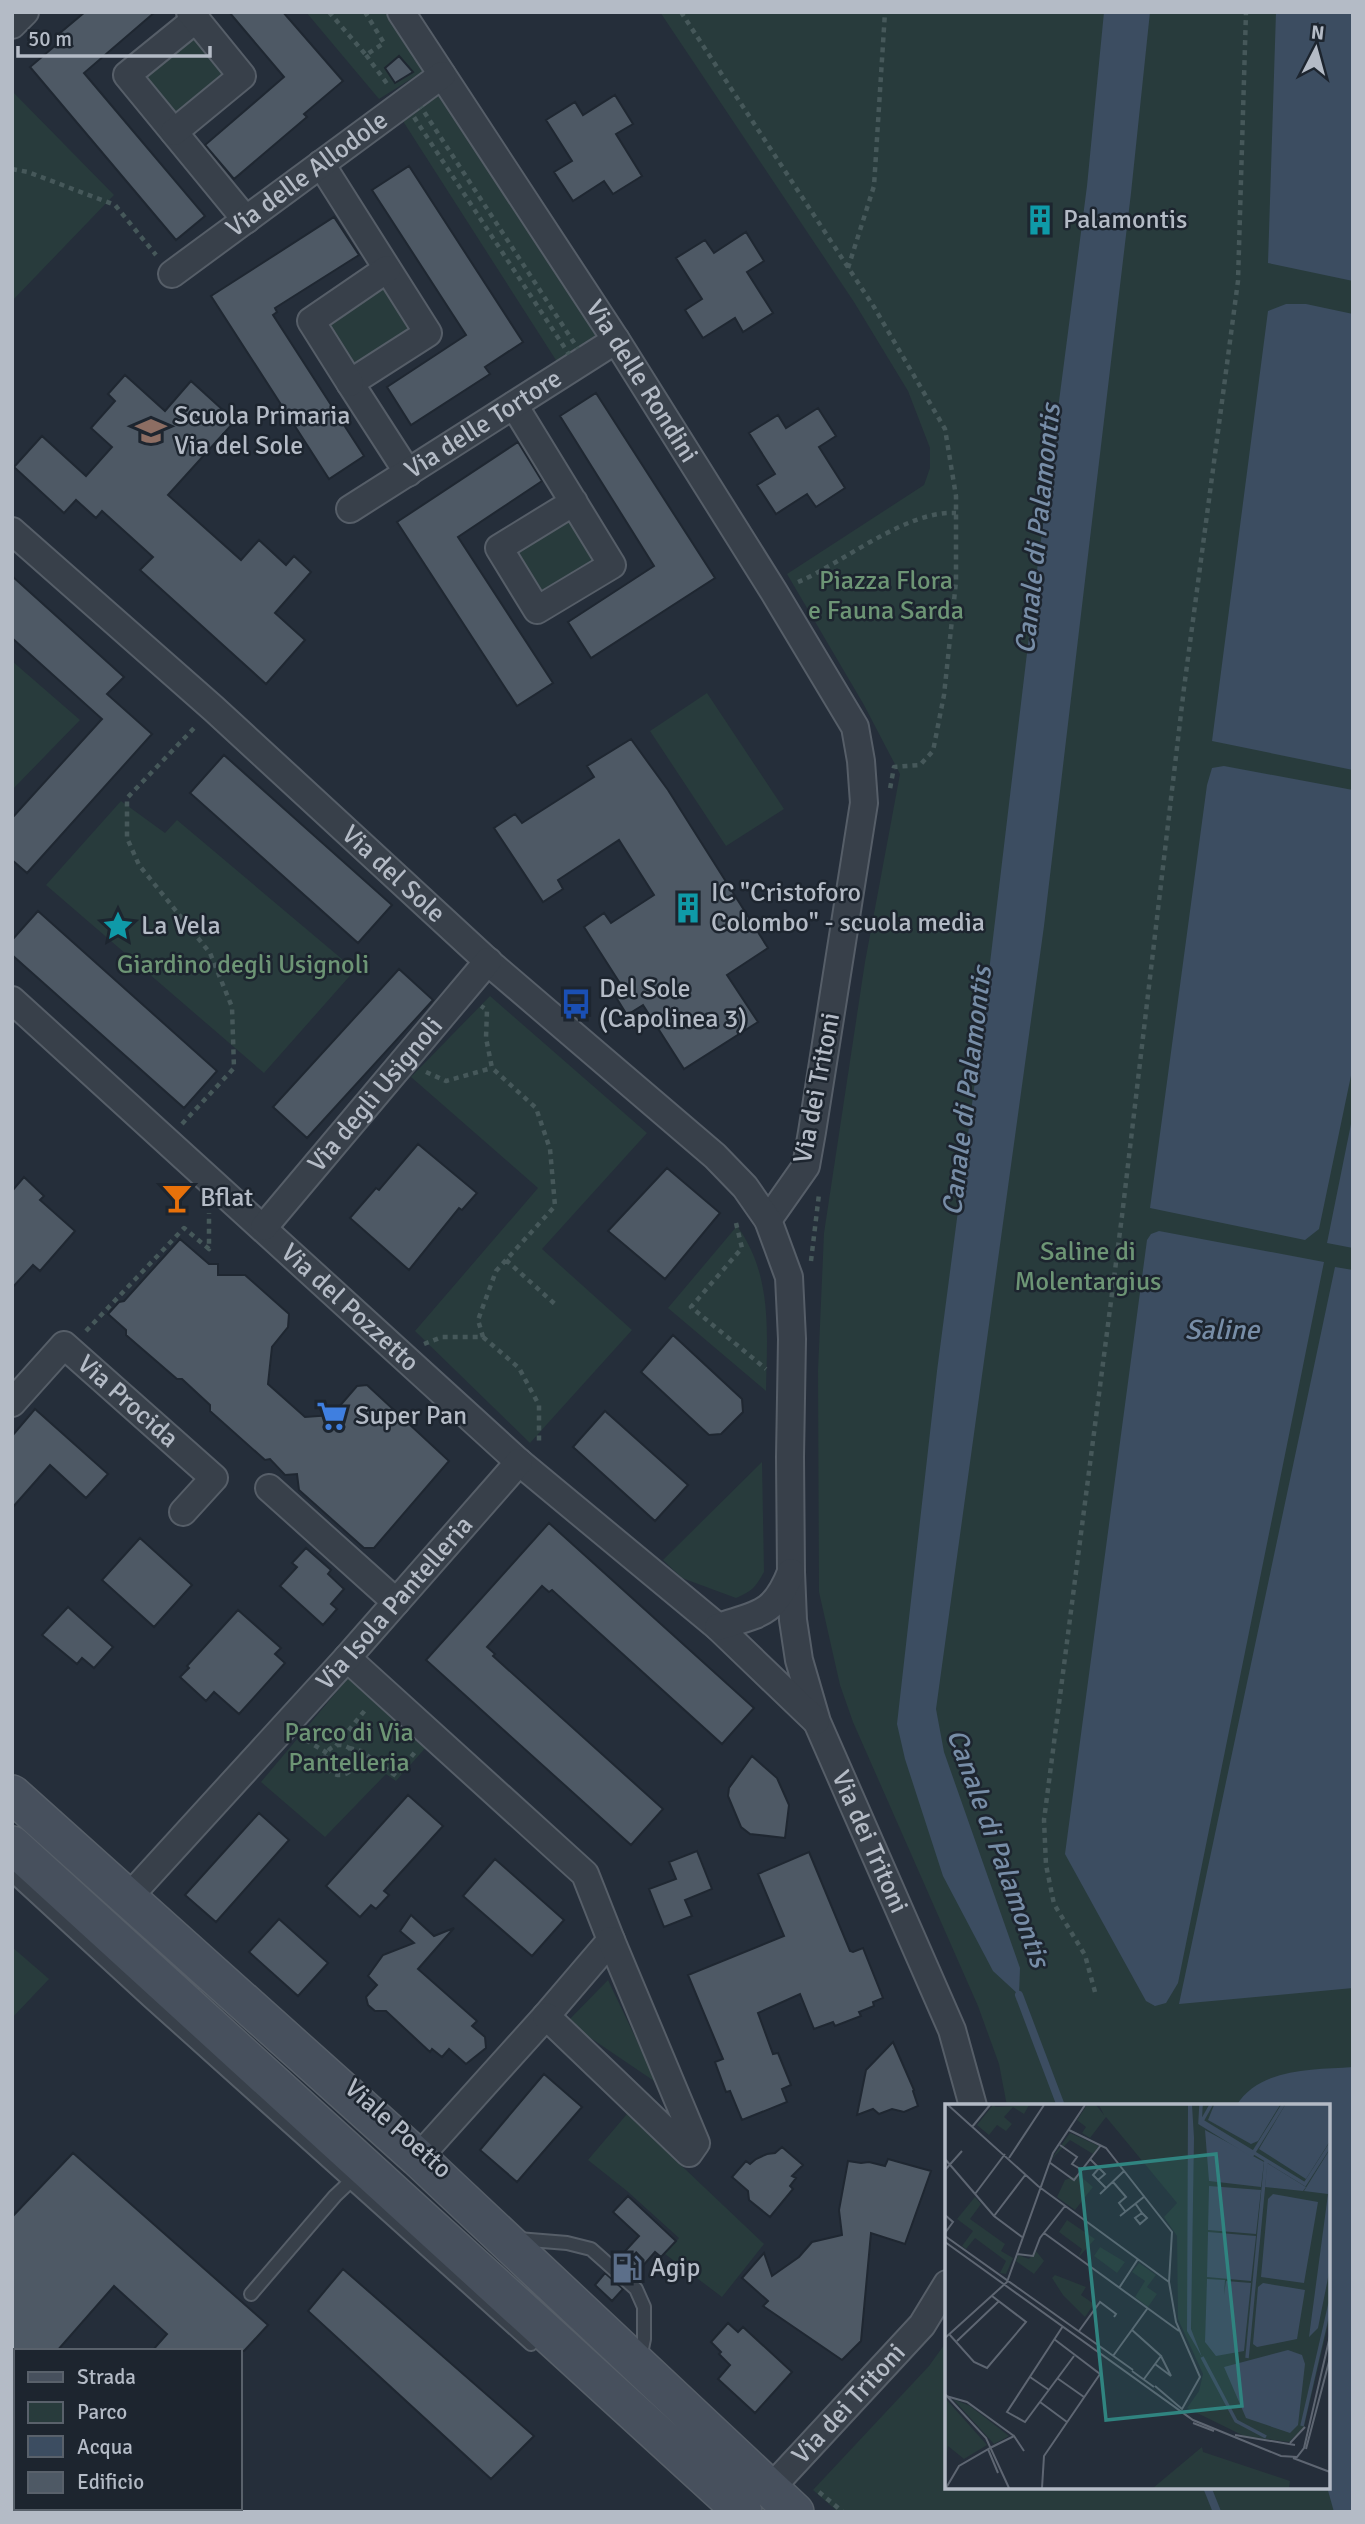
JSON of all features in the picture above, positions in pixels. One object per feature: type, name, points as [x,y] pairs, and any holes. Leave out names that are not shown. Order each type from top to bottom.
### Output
[{"type":"main road","name":"Viale Poetto","points":[[12,1794],[131,1895],[512,2239],[640,2358],[767,2493]]},
{"type":"main road","name":"Viale Poetto","points":[[12,1845],[358,2174],[767,2493]]},
{"type":"street","name":"Via delle Rondini","points":[[401,12],[616,340],[774,592],[855,727],[861,761]]},
{"type":"street","points":[[174,132],[242,76],[193,16],[127,75],[246,220]]},
{"type":"street","name":"Via delle Allodole","points":[[172,274],[321,164],[411,104],[442,75]]},
{"type":"street","points":[[321,164],[428,333],[350,383]]},
{"type":"street","points":[[387,269],[311,321],[408,473]]},
{"type":"street","name":"Via delle Tortore","points":[[350,509],[616,340]]},
{"type":"street","points":[[514,405],[574,502]]},
{"type":"street","name":"Via del Sole","points":[[12,531],[214,709],[488,961],[715,1156],[746,1188],[768,1220]]},
{"type":"street","name":"Via dei Tritoni","points":[[861,761],[864,803],[862,822],[806,1166],[768,1220],[789,1277],[793,1620],[799,1660],[817,1722],[952,2030],[972,2104]]},
{"type":"street","name":"Via degli Usignoli","points":[[264,1227],[488,961]]},
{"type":"street","name":"Via del Pozzetto","points":[[12,1000],[529,1470],[718,1628],[817,1722]]},
{"type":"street","name":"Via Procida","points":[[12,1403],[64,1345],[214,1478],[183,1513]]},
{"type":"street","name":"Via Isola Pantelleria","points":[[131,1895],[396,1602],[529,1470]]},
{"type":"street","points":[[269,1488],[396,1602]]},
{"type":"street","points":[[718,1628],[761,1613],[775,1602],[792,1572]]},
{"type":"street","points":[[347,1658],[585,1874],[696,2143],[689,2153],[546,2016]]},
{"type":"street","points":[[421,2155],[611,1940]]},
{"type":"street","name":"Via dei Tritoni","points":[[767,2493],[922,2325],[945,2287]]},
{"type":"lane","name":"Viale Poetto","points":[[12,1779],[131,1895]]},
{"type":"lane","points":[[12,1875],[148,2000],[358,2174],[544,2355]]},
{"type":"lane","points":[[251,2294],[334,2196],[358,2174]]},
{"type":"lane","points":[[512,2239],[568,2243],[591,2249],[636,2289],[644,2306],[640,2358]]},
{"type":"lane","name":"Viale Poetto","points":[[640,2358],[743,2445]]},
{"type":"path","points":[[329,12],[411,104],[580,352],[572,359],[410,111],[411,104]]},
{"type":"path","points":[[365,12],[384,43],[366,55]]},
{"type":"path","points":[[681,12],[874,307],[945,429],[956,496],[956,582],[944,695],[933,751],[920,765],[894,768],[889,795]]},
{"type":"path","points":[[847,269],[874,186],[885,12]]},
{"type":"path","points":[[1095,1992],[1085,1955],[1054,1904],[1046,1865],[1044,1820],[1122,1216],[1184,688],[1238,282],[1246,12]]},
{"type":"path","points":[[12,169],[29,172],[115,205],[172,274]]},
{"type":"path","points":[[774,592],[813,576],[881,537],[919,520],[956,513]]},
{"type":"path","points":[[167,1140],[234,1068],[232,1007],[210,953],[139,865],[127,838],[128,798],[214,709]]},
{"type":"path","points":[[463,991],[486,1010],[486,1038],[492,1068],[536,1108],[550,1149],[555,1206],[496,1271],[478,1320],[483,1337],[519,1368],[539,1405],[529,1470]]},
{"type":"path","points":[[403,1063],[446,1080],[492,1068]]},
{"type":"path","points":[[69,1350],[184,1228],[209,1250],[208,1202],[221,1188]]},
{"type":"path","points":[[811,1272],[820,1188]]},
{"type":"path","points":[[734,1214],[742,1248],[691,1307],[791,1390]]},
{"type":"path","points":[[506,1260],[557,1306]]},
{"type":"path","points":[[400,1352],[442,1337],[483,1337]]},
{"type":"path","points":[[349,1748],[355,1756],[354,1765],[348,1773],[330,1771],[326,1762],[327,1753],[383,1690]]},
{"type":"path","points":[[335,1746],[361,1751],[396,1776],[431,1734]]},
{"type":"green space","points":[[306,12],[389,12],[427,69],[379,99]]},
{"type":"green space","name":"Saline di Molentargius","points":[[660,12],[1353,12],[1353,2512],[838,2512],[813,2490],[929,2366],[945,2344],[945,2489],[1330,2489],[1330,2104],[1007,2104],[999,2064],[978,2006],[853,1722],[840,1685],[819,1592],[818,1371],[824,1233],[865,962],[900,774],[864,705],[787,574],[924,485],[930,468],[930,448],[908,391],[854,302]]},
{"type":"green space","points":[[194,28],[235,76],[177,121],[140,72]]},
{"type":"green space","points":[[12,91],[114,195],[12,301]]},
{"type":"green space","points":[[440,93],[603,340],[561,368],[401,118]]},
{"type":"green space","points":[[386,276],[422,332],[350,375],[318,322]]},
{"type":"green space","points":[[570,512],[602,565],[539,602],[506,548]]},
{"type":"green space","points":[[12,661],[80,720],[12,790]]},
{"type":"green space","points":[[707,693],[784,809],[726,846],[650,731]]},
{"type":"green space","name":"Giardino degli Usignoli","points":[[121,801],[165,833],[177,820],[355,970],[264,1073],[46,885]]},
{"type":"green space","points":[[490,996],[647,1133],[542,1249],[632,1330],[530,1443],[415,1331],[538,1188],[411,1077]]},
{"type":"green space","points":[[737,1226],[749,1245],[762,1285],[767,1327],[766,1391],[668,1308]]},
{"type":"green space","points":[[762,1462],[764,1572],[758,1582],[750,1591],[736,1598],[682,1578],[663,1560]]},
{"type":"green space","name":"Parco di Via Pantelleria","points":[[349,1677],[428,1745],[396,1781],[386,1774],[325,1837],[261,1782]]},
{"type":"green space","points":[[12,1947],[49,1979],[12,2018]]},
{"type":"green space","points":[[608,1980],[657,2083],[567,2022]]},
{"type":"green space","points":[[627,2114],[764,2244],[722,2297],[665,2254],[679,2238],[588,2160]]},
{"type":"water","points":[[1104,12],[1150,12],[1044,926],[936,1709],[944,1752],[1020,1968],[1019,1995],[993,1971],[943,1876],[905,1759],[897,1724],[937,1371],[1087,186]]},
{"type":"water","points":[[1276,12],[1353,12],[1353,281],[1268,263]]},
{"type":"water","points":[[1286,304],[1306,304],[1353,314],[1353,770],[1212,741],[1268,311]]},
{"type":"water","points":[[1224,766],[1353,790],[1353,1066],[1319,1229],[1305,1240],[1150,1208],[1207,785],[1212,768]]},
{"type":"water","points":[[1353,1114],[1353,1248],[1327,1243]]},
{"type":"water","name":"Saline","points":[[1159,1231],[1324,1262],[1178,1983],[1166,2003],[1155,2006],[1146,2001],[1065,1854],[1147,1240],[1151,1234]]},
{"type":"water","name":"Saline","points":[[1335,1267],[1353,1270],[1353,1988],[1179,2004]]},
{"type":"water","points":[[1353,2067],[1353,2512],[1334,2512],[1328,2489],[1330,2489],[1330,2104],[1238,2104],[1246,2093],[1259,2084],[1273,2077],[1305,2070]]},
{"type":"building","points":[[85,12],[155,12],[84,73],[205,216],[176,240],[30,67],[64,38],[60,33]]},
{"type":"building","points":[[229,12],[283,12],[343,81],[304,114],[307,117],[234,179],[205,145],[284,77]]},
{"type":"building","points":[[399,56],[413,72],[395,83],[385,68]]},
{"type":"building","points":[[615,95],[633,124],[616,134],[642,176],[613,194],[604,181],[573,201],[554,172],[572,161],[546,120],[575,102],[583,115]]},
{"type":"building","points":[[409,166],[523,342],[485,367],[490,374],[411,425],[387,387],[466,335],[372,190]]},
{"type":"building","points":[[334,217],[359,255],[275,308],[277,312],[273,315],[364,456],[329,479],[211,296]]},
{"type":"building","points":[[746,232],[764,261],[747,272],[773,313],[743,332],[735,318],[703,338],[685,310],[702,299],[676,258],[705,240],[714,253]]},
{"type":"building","points":[[125,375],[165,411],[191,381],[235,421],[168,495],[241,560],[259,540],[286,565],[294,556],[311,572],[275,613],[305,640],[266,684],[140,570],[153,557],[102,511],[96,518],[76,500],[64,513],[14,467],[42,436],[86,476],[112,447],[91,428],[115,401],[108,394]]},
{"type":"building","points":[[596,393],[715,578],[591,658],[568,622],[654,566],[560,416]]},
{"type":"building","points":[[818,408],[836,436],[819,447],[845,488],[816,507],[807,494],[776,514],[757,485],[775,474],[749,433],[778,415],[786,428]]},
{"type":"building","points":[[518,442],[542,481],[458,537],[553,683],[517,706],[397,522]]},
{"type":"building","points":[[12,576],[124,677],[107,694],[152,734],[27,873],[12,860],[12,818],[102,719],[12,638]]},
{"type":"building","name":"IC \"Cristoforo Colombo\" - scuola media","points":[[631,739],[668,790],[768,948],[727,975],[758,1022],[684,1069],[643,1005],[627,1015],[614,994],[623,988],[584,927],[604,913],[611,923],[654,895],[619,840],[558,880],[563,889],[543,902],[494,828],[515,814],[522,823],[594,777],[587,766]]},
{"type":"building","points":[[224,755],[392,905],[358,943],[190,793]]},
{"type":"building","points":[[38,911],[217,1071],[184,1108],[12,955],[12,940]]},
{"type":"building","points":[[399,969],[433,1000],[307,1138],[273,1107]]},
{"type":"building","points":[[418,1144],[477,1193],[462,1210],[459,1208],[409,1270],[350,1218],[376,1188],[379,1190]]},
{"type":"building","points":[[667,1168],[720,1213],[665,1279],[608,1231]]},
{"type":"building","points":[[24,1177],[44,1196],[40,1200],[75,1231],[40,1271],[33,1265],[12,1288],[12,1191]]},
{"type":"building","points":[[180,1239],[209,1264],[218,1264],[218,1275],[245,1275],[289,1314],[288,1327],[272,1347],[268,1384],[305,1417],[332,1415],[357,1386],[367,1385],[449,1461],[374,1548],[364,1548],[299,1490],[297,1474],[285,1475],[270,1459],[265,1460],[210,1411],[210,1405],[182,1379],[177,1379],[126,1335],[126,1330],[108,1314],[119,1302],[124,1301]]},
{"type":"building","points":[[673,1335],[742,1399],[743,1412],[721,1434],[709,1435],[641,1372]]},
{"type":"building","points":[[35,1409],[108,1474],[86,1498],[50,1465],[12,1508],[12,1436]]},
{"type":"building","points":[[605,1411],[688,1485],[655,1521],[573,1447]]},
{"type":"building","points":[[549,1523],[754,1708],[722,1744],[552,1590],[549,1592],[542,1586],[487,1647],[495,1654],[493,1656],[663,1809],[631,1845],[426,1660]]},
{"type":"building","points":[[140,1538],[192,1585],[154,1627],[102,1580]]},
{"type":"building","points":[[306,1548],[331,1570],[328,1574],[344,1589],[331,1604],[337,1609],[323,1625],[280,1586],[297,1567],[292,1563]]},
{"type":"building","points":[[68,1607],[113,1647],[94,1668],[82,1658],[77,1664],[42,1635]]},
{"type":"building","points":[[238,1610],[281,1648],[275,1654],[285,1663],[239,1714],[214,1692],[206,1701],[180,1677]]},
{"type":"building","points":[[752,1756],[777,1778],[789,1805],[785,1838],[750,1834],[741,1827],[728,1796],[729,1788]]},
{"type":"building","points":[[408,1795],[443,1826],[384,1891],[389,1895],[376,1909],[371,1905],[360,1917],[326,1886]]},
{"type":"building","points":[[259,1813],[289,1840],[216,1922],[185,1895]]},
{"type":"building","points":[[697,1851],[712,1889],[685,1900],[692,1916],[664,1927],[649,1889],[676,1879],[669,1862]]},
{"type":"building","points":[[809,1852],[850,1951],[863,1948],[883,1998],[873,2002],[874,2006],[859,2012],[861,2016],[835,2026],[833,2022],[814,2029],[800,1994],[758,2013],[773,2054],[778,2053],[791,2085],[782,2089],[787,2102],[742,2120],[730,2091],[726,2092],[715,2062],[723,2059],[688,1975],[784,1936],[758,1874]]},
{"type":"building","points":[[495,1859],[564,1920],[532,1956],[463,1896]]},
{"type":"building","points":[[411,1915],[434,1936],[454,1928],[418,1969],[477,2021],[472,2026],[485,2037],[486,2048],[466,2064],[449,2049],[442,2057],[432,2049],[430,2052],[386,2011],[375,2011],[368,2005],[366,1997],[377,1985],[368,1976],[383,1955],[414,1943],[400,1931]]},
{"type":"building","points":[[279,1919],[328,1963],[298,1996],[249,1952]]},
{"type":"building","points":[[893,2042],[918,2106],[904,2112],[892,2109],[879,2114],[873,2109],[857,2115],[866,2070]]},
{"type":"building","points":[[544,2074],[582,2107],[517,2182],[480,2150]]},
{"type":"building","points":[[782,2147],[803,2165],[792,2176],[796,2178],[790,2186],[793,2189],[770,2217],[749,2200],[748,2191],[732,2177],[746,2161],[750,2164]]},
{"type":"building","points":[[73,2153],[268,2325],[244,2351],[154,2349],[167,2334],[114,2286],[59,2349],[12,2351],[12,2217]]},
{"type":"building","points":[[888,2159],[931,2171],[905,2244],[871,2233],[861,2341],[842,2360],[763,2306],[768,2301],[742,2278],[764,2253],[772,2276],[799,2257],[812,2242],[842,2235],[839,2210],[848,2161],[885,2166]]},
{"type":"building","points":[[628,2196],[676,2241],[661,2257],[655,2252],[634,2276],[617,2260],[639,2236],[613,2212]]},
{"type":"building","points":[[343,2269],[534,2436],[491,2479],[308,2311]]},
{"type":"building","points":[[605,2273],[623,2289],[612,2301],[595,2285]]},
{"type":"building","points":[[728,2323],[738,2332],[743,2327],[792,2372],[755,2413],[718,2379],[730,2365],[711,2342]]},
{"type":"waterway","points":[[1019,1995],[1060,2104]]},
{"type":"waterway","points":[[1208,2489],[1217,2512]]},
{"type":"place","name":"Palamontis","points":[[1040,220]]},
{"type":"place","name":"Scuola Primaria Via del Sole","points":[[151,431]]},
{"type":"place","name":"IC \"Cristoforo Colombo\" - scuola media","points":[[688,908]]},
{"type":"place","name":"La Vela","points":[[118,926]]},
{"type":"place","name":"Del Sole (Capolinea 3)","points":[[576,1004]]},
{"type":"place","name":"Bflat","points":[[177,1198]]},
{"type":"place","name":"Super Pan","points":[[332,1416]]},
{"type":"place","name":"Agip","points":[[627,2268]]},
{"type":"water label","name":"Canale di Palamontis","points":[[1038,529]]},
{"type":"water label","name":"Canale di Palamontis","points":[[967,1091]]},
{"type":"water label","name":"Canale di Palamontis","points":[[998,1848]]},
{"type":"park label","name":"Piazza Flora e Fauna Sarda","points":[[886,596]]}]
